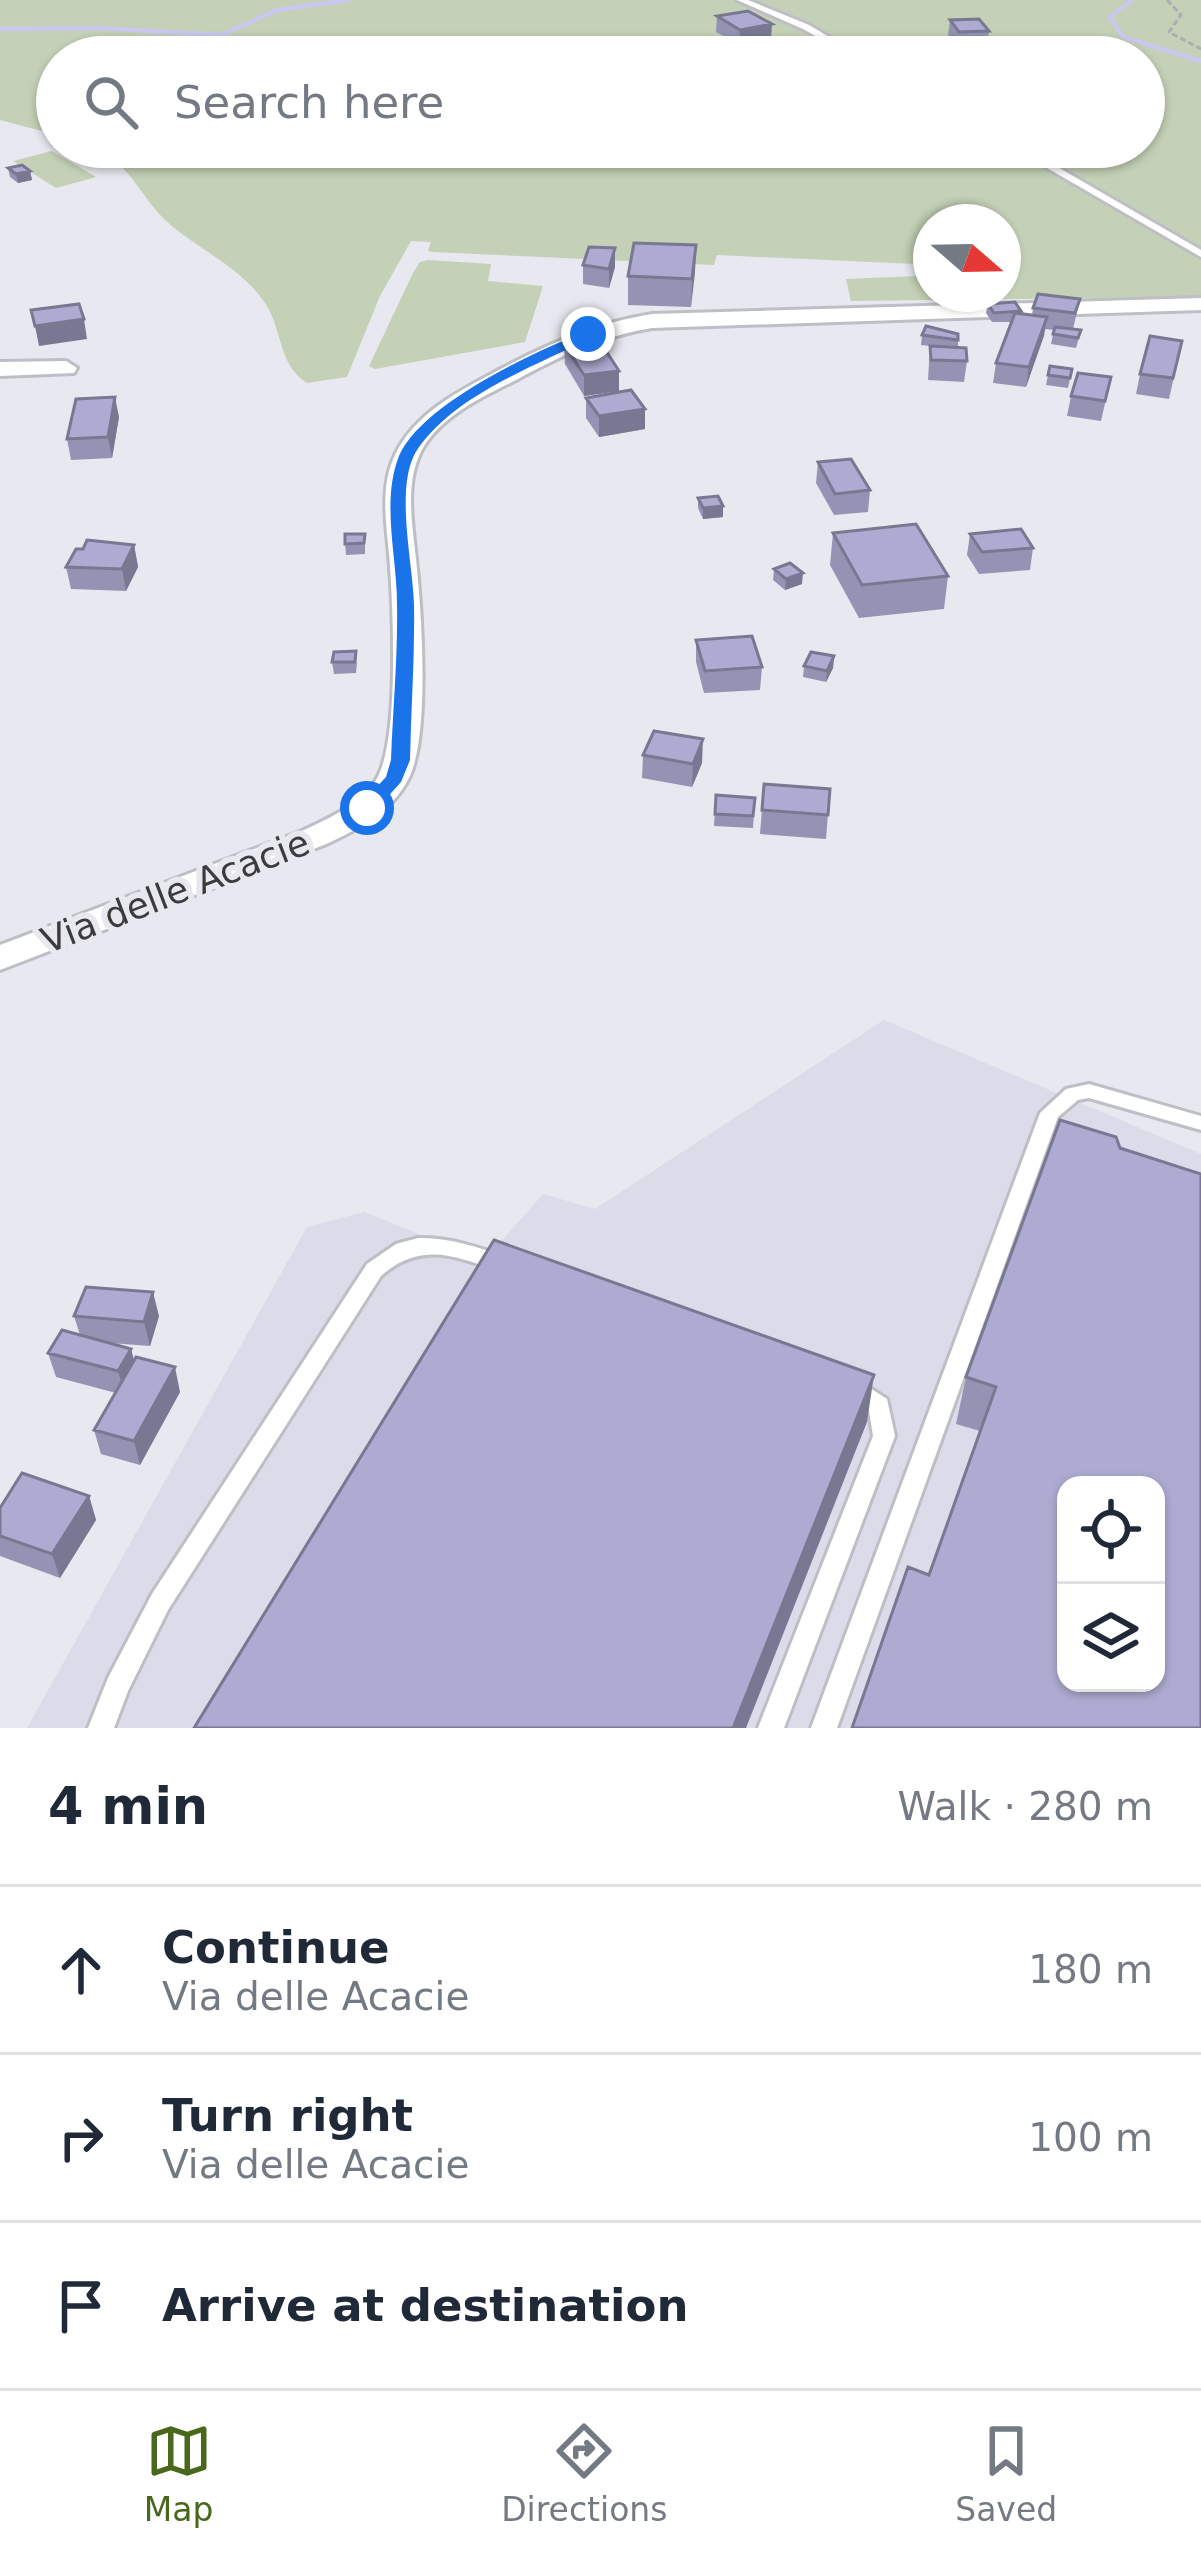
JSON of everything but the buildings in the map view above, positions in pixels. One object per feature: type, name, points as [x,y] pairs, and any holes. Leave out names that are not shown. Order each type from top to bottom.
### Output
[{"type":"street","name":"Via delle Acacie","points":[[0,958],[325,833],[356,817],[385,790],[400,760],[406,602],[399,529],[404,462],[414,442],[438,418],[487,385],[588,334],[659,320],[1201,304]]},
{"type":"street","points":[[0,369],[65,368]]},
{"type":"lane","points":[[741,0],[822,36]]},
{"type":"lane","points":[[1052,168],[1201,254]]},
{"type":"lane","points":[[824,1728],[1050,1113],[1073,1094],[1089,1090],[1201,1123]]},
{"type":"lane","points":[[101,1728],[160,1602],[384,1260],[405,1247],[433,1244],[530,1274]]},
{"type":"lane","points":[[771,1728],[884,1436],[885,1421],[871,1396],[824,1375]]},
{"type":"path","points":[[1167,0],[1181,15],[1168,32],[1201,49]]},
{"type":"shaded area","points":[[884,1020],[1201,1154],[1201,1728],[27,1728],[307,1227],[364,1212],[485,1260],[543,1194],[595,1209]]},
{"type":"green space","points":[[0,0],[1201,0],[1201,297],[1021,299],[1021,204],[913,204],[913,264],[717,255],[714,265],[433,252],[428,251],[431,242],[411,241],[380,296],[347,377],[307,383],[291,367],[271,313],[255,291],[161,216],[123,168],[1165,168],[1165,36],[36,36],[36,129],[0,120]]},
{"type":"green space","points":[[36,155],[36,168],[81,168],[96,177],[56,188],[13,161]]},
{"type":"green space","points":[[420,262],[491,264],[488,281],[543,286],[525,342],[375,369],[369,366],[413,273]]},
{"type":"green space","points":[[913,276],[913,300],[851,301],[846,279]]},
{"type":"waterway","points":[[0,29],[98,28],[222,35],[277,10],[349,0]]},
{"type":"waterway","points":[[1122,36],[1110,17],[1132,0]]},
{"type":"waterway","points":[[1165,50],[1201,61]]},
{"type":"route","points":[[367,808],[394,778],[400,760],[406,602],[399,529],[407,454],[430,426],[464,398],[588,334]]}]
